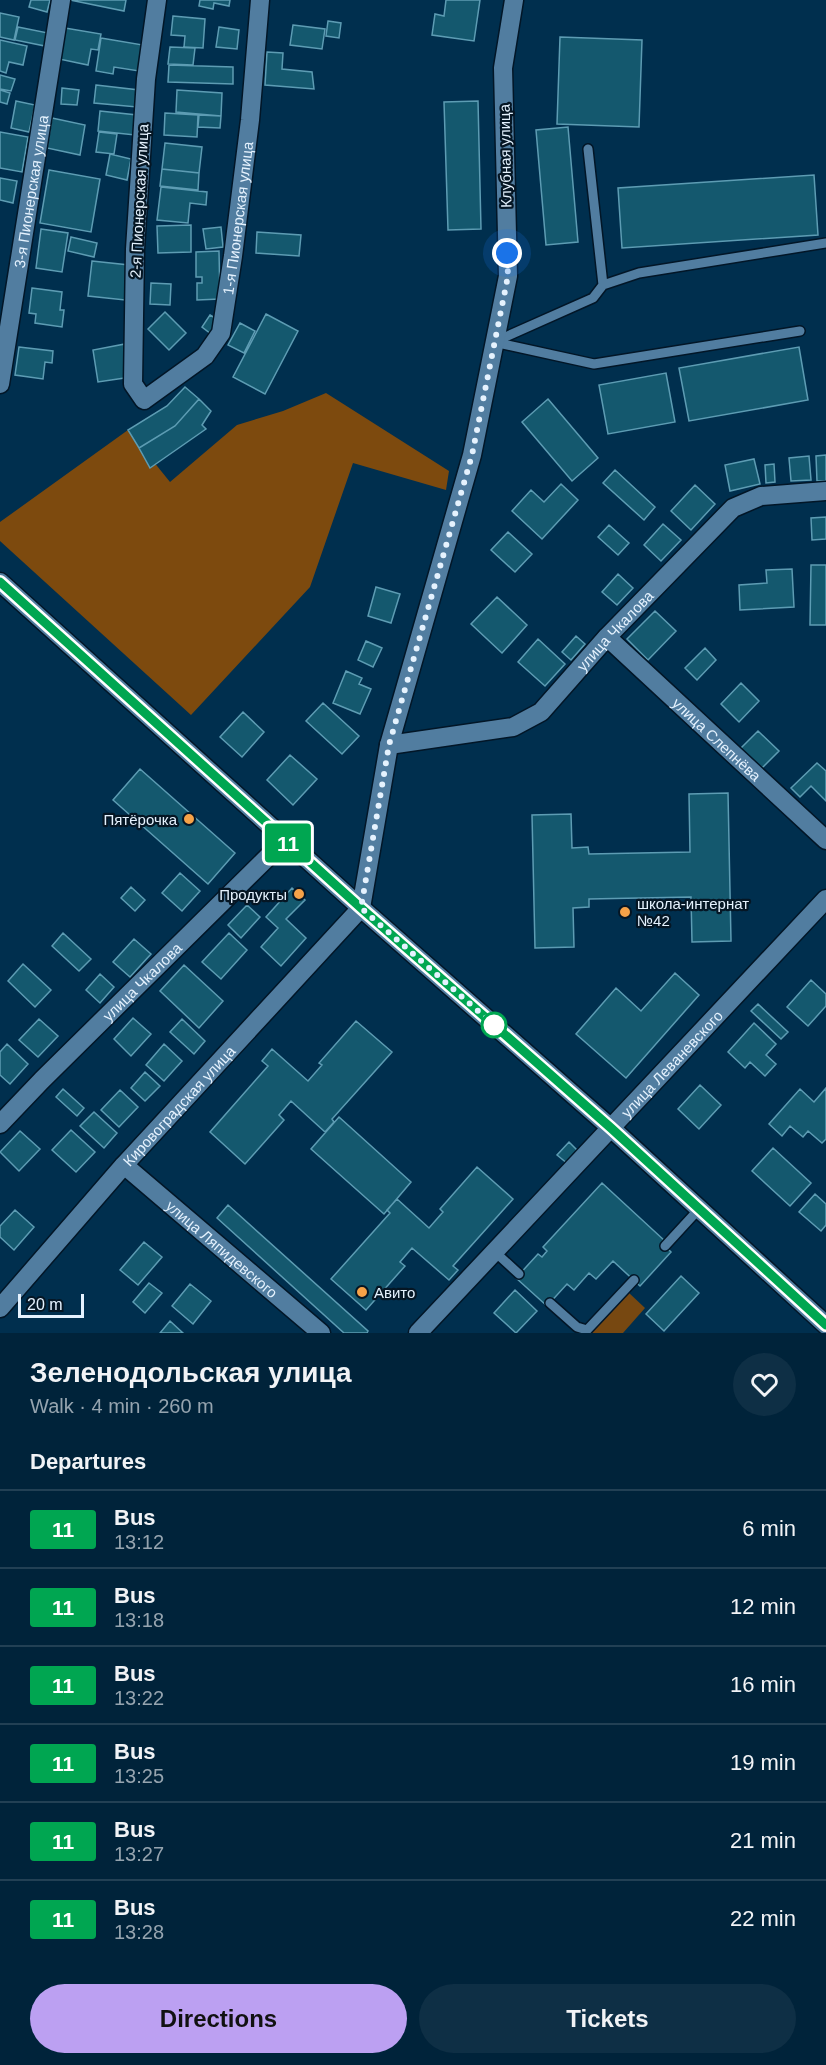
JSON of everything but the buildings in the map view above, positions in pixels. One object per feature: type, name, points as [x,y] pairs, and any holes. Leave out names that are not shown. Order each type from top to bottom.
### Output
[{"type":"street","name":"3-я Пионерская улица","points":[[0,384],[60,0]]},
{"type":"street","name":"2-я Пионерская улица","points":[[144,400],[133,384],[135,249],[146,79],[157,0]]},
{"type":"street","name":"1-я Пионерская улица","points":[[144,400],[205,356],[221,333],[250,120],[260,0]]},
{"type":"street","name":"Клубная улица","points":[[361,908],[389,745],[472,455],[508,276],[503,68],[514,0]]},
{"type":"street","name":"улица Чкалова","points":[[389,745],[513,727],[542,712],[607,637],[734,508],[761,496],[826,491]]},
{"type":"street","points":[[0,582],[361,908],[611,1128],[826,1326]]},
{"type":"street","name":"улица Слепнёва","points":[[607,637],[826,840]]},
{"type":"street","name":"улица Чкалова","points":[[0,1124],[285,840]]},
{"type":"street","name":"улица Леваневского","points":[[418,1333],[826,898]]},
{"type":"street","name":"Кировоградская улица","points":[[0,1308],[124,1165],[361,908]]},
{"type":"street","name":"улица Ляпидевского","points":[[124,1165],[321,1333]]},
{"type":"lane","points":[[588,149],[603,285]]},
{"type":"lane","points":[[494,342],[593,298],[603,285],[639,273],[826,243]]},
{"type":"lane","points":[[494,342],[594,364],[800,331]]},
{"type":"lane","points":[[665,1246],[699,1209]]},
{"type":"lane","points":[[495,1252],[519,1274]]},
{"type":"lane","points":[[550,1303],[577,1328],[587,1329],[634,1280]]},
{"type":"shaded area","points":[[326,393],[449,471],[446,490],[353,463],[310,587],[191,715],[0,541],[0,522],[128,430],[170,482],[237,425],[283,411]]},
{"type":"shaded area","points":[[628,1292],[645,1308],[623,1333],[591,1333]]},
{"type":"bus line","name":"11","points":[[0,582],[361,908],[611,1128],[826,1325]]},
{"type":"place","name":"Пятёрочка","points":[[189,819]]},
{"type":"place","name":"Продукты","points":[[299,894]]},
{"type":"place","name":"школа-интернат №42","points":[[625,912]]},
{"type":"place","name":"Авито","points":[[362,1292]]},
{"type":"route","points":[[494,1025],[361,908],[389,745],[472,455],[508,276],[507,253]]}]
